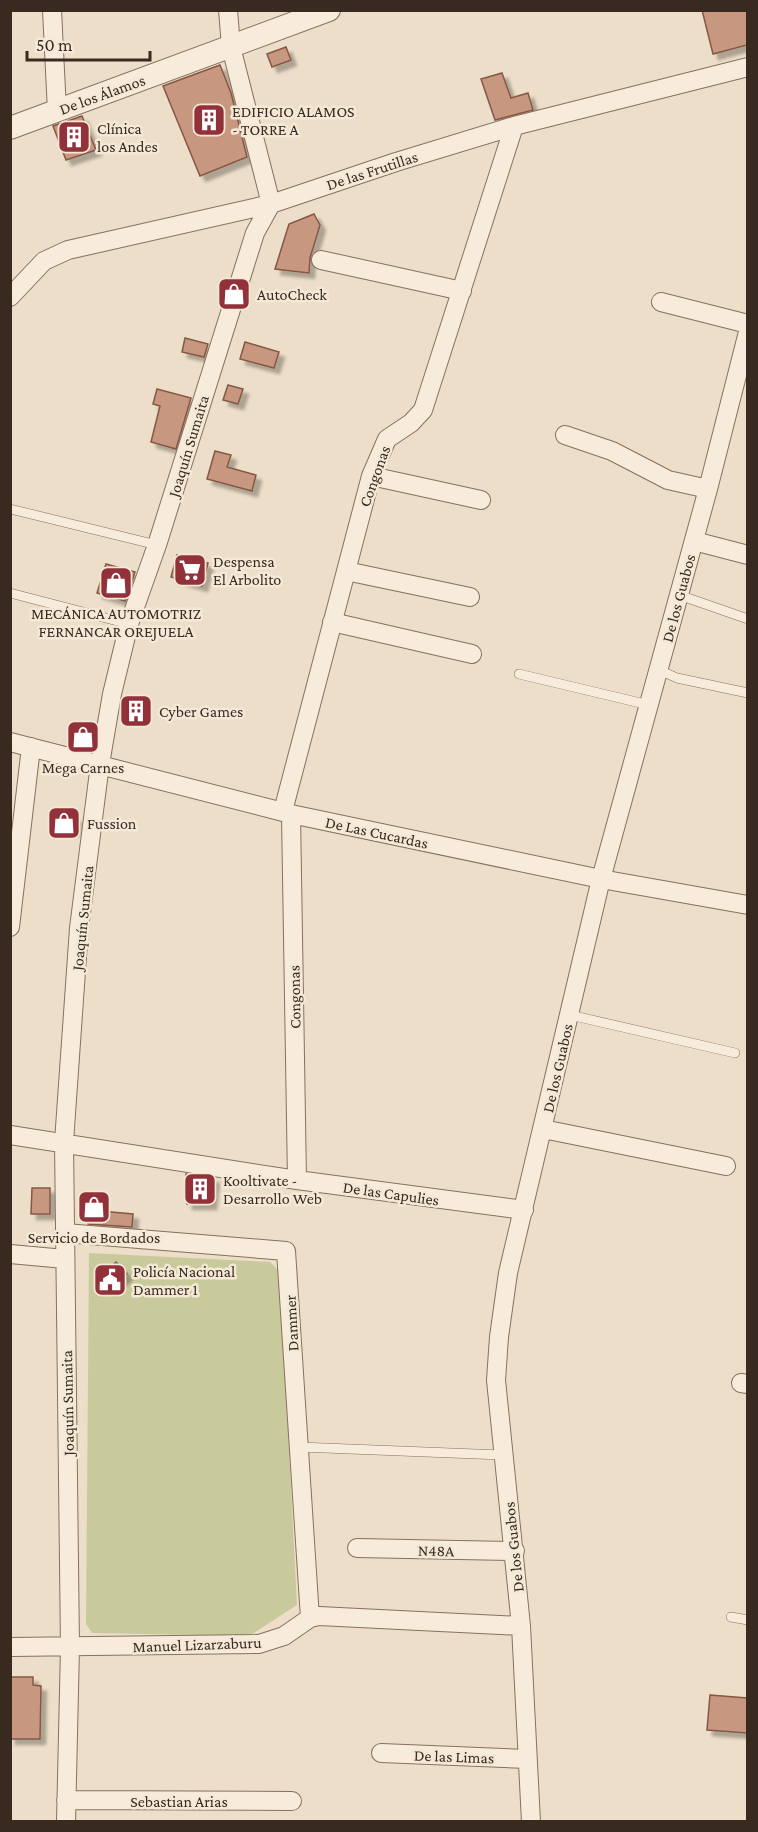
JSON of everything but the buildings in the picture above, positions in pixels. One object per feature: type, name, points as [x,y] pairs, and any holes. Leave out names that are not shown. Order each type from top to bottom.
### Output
[{"type":"street","points":[[52,10],[57,111]]},
{"type":"street","points":[[228,10],[231,47],[271,204]]},
{"type":"street","name":"De los Álamos","points":[[10,128],[329,10]]},
{"type":"street","name":"De las Frutillas","points":[[10,297],[44,261],[68,250],[271,204],[514,126],[747,67]]},
{"type":"street","name":"Congonas","points":[[297,1180],[287,812],[332,622],[371,476],[387,439],[411,423],[423,410],[514,126]]},
{"type":"street","name":"Joaquín Sumaita","points":[[66,1821],[70,1647],[64,1142],[79,928],[100,764],[112,694],[129,624],[157,545],[255,233],[271,204]]},
{"type":"street","points":[[321,260],[462,291]]},
{"type":"street","points":[[661,303],[747,324]]},
{"type":"street","name":"De los Guabos","points":[[531,1821],[521,1626],[496,1380],[499,1337],[508,1273],[601,879],[708,489],[747,332]]},
{"type":"street","points":[[565,435],[612,451],[668,480],[708,489]]},
{"type":"street","points":[[371,476],[481,500]]},
{"type":"street","points":[[694,541],[747,555]]},
{"type":"street","points":[[346,571],[470,597]]},
{"type":"street","points":[[332,622],[472,654]]},
{"type":"street","name":"De Las Cucardas","points":[[10,742],[287,812],[601,879],[747,905]]},
{"type":"street","points":[[10,927],[13,879],[31,747]]},
{"type":"street","points":[[543,1129],[726,1166]]},
{"type":"street","name":"De las Capulies","points":[[10,1135],[297,1180],[524,1210]]},
{"type":"street","name":"Dammer","points":[[65,1233],[285,1248],[310,1618]]},
{"type":"street","points":[[10,1254],[64,1259]]},
{"type":"street","name":"N48A","points":[[357,1548],[515,1551]]},
{"type":"street","points":[[310,1618],[319,1616],[521,1626]]},
{"type":"street","name":"Manuel Lizarzaburu","points":[[10,1647],[259,1644],[284,1636],[310,1618]]},
{"type":"street","name":"De las Limas","points":[[381,1753],[527,1759]]},
{"type":"street","name":"Sebastian Arias","points":[[66,1800],[292,1801]]},
{"type":"lane","points":[[10,509],[157,545]]},
{"type":"lane","points":[[10,593],[129,624]]},
{"type":"lane","points":[[679,595],[747,619]]},
{"type":"lane","points":[[659,670],[677,678],[747,693]]},
{"type":"lane","points":[[519,674],[649,705]]},
{"type":"lane","points":[[570,1015],[735,1053]]},
{"type":"lane","points":[[299,1447],[502,1455]]},
{"type":"lane","points":[[731,1617],[747,1620]]},
{"type":"green space","points":[[89,1253],[270,1262],[280,1272],[297,1605],[249,1636],[92,1633],[86,1624]]},
{"type":"place","name":"EDIFICIO ALAMOS - TORRE A","points":[[209,120]]},
{"type":"place","name":"Clínica los Andes","points":[[74,137]]},
{"type":"place","name":"AutoCheck","points":[[234,294]]},
{"type":"place","name":"Despensa El Arbolito","points":[[190,570]]},
{"type":"place","name":"MECÁNICA AUTOMOTRIZ FERNANCAR OREJUELA","points":[[116,583]]},
{"type":"place","name":"Cyber Games","points":[[136,711]]},
{"type":"place","name":"Mega Carnes","points":[[83,737]]},
{"type":"place","name":"Fussion","points":[[64,823]]},
{"type":"place","name":"Kooltivate - Desarrollo Web","points":[[200,1189]]},
{"type":"place","name":"Servicio de Bordados","points":[[94,1207]]},
{"type":"place","name":"Policía Nacional Dammer 1","points":[[110,1280]]}]
